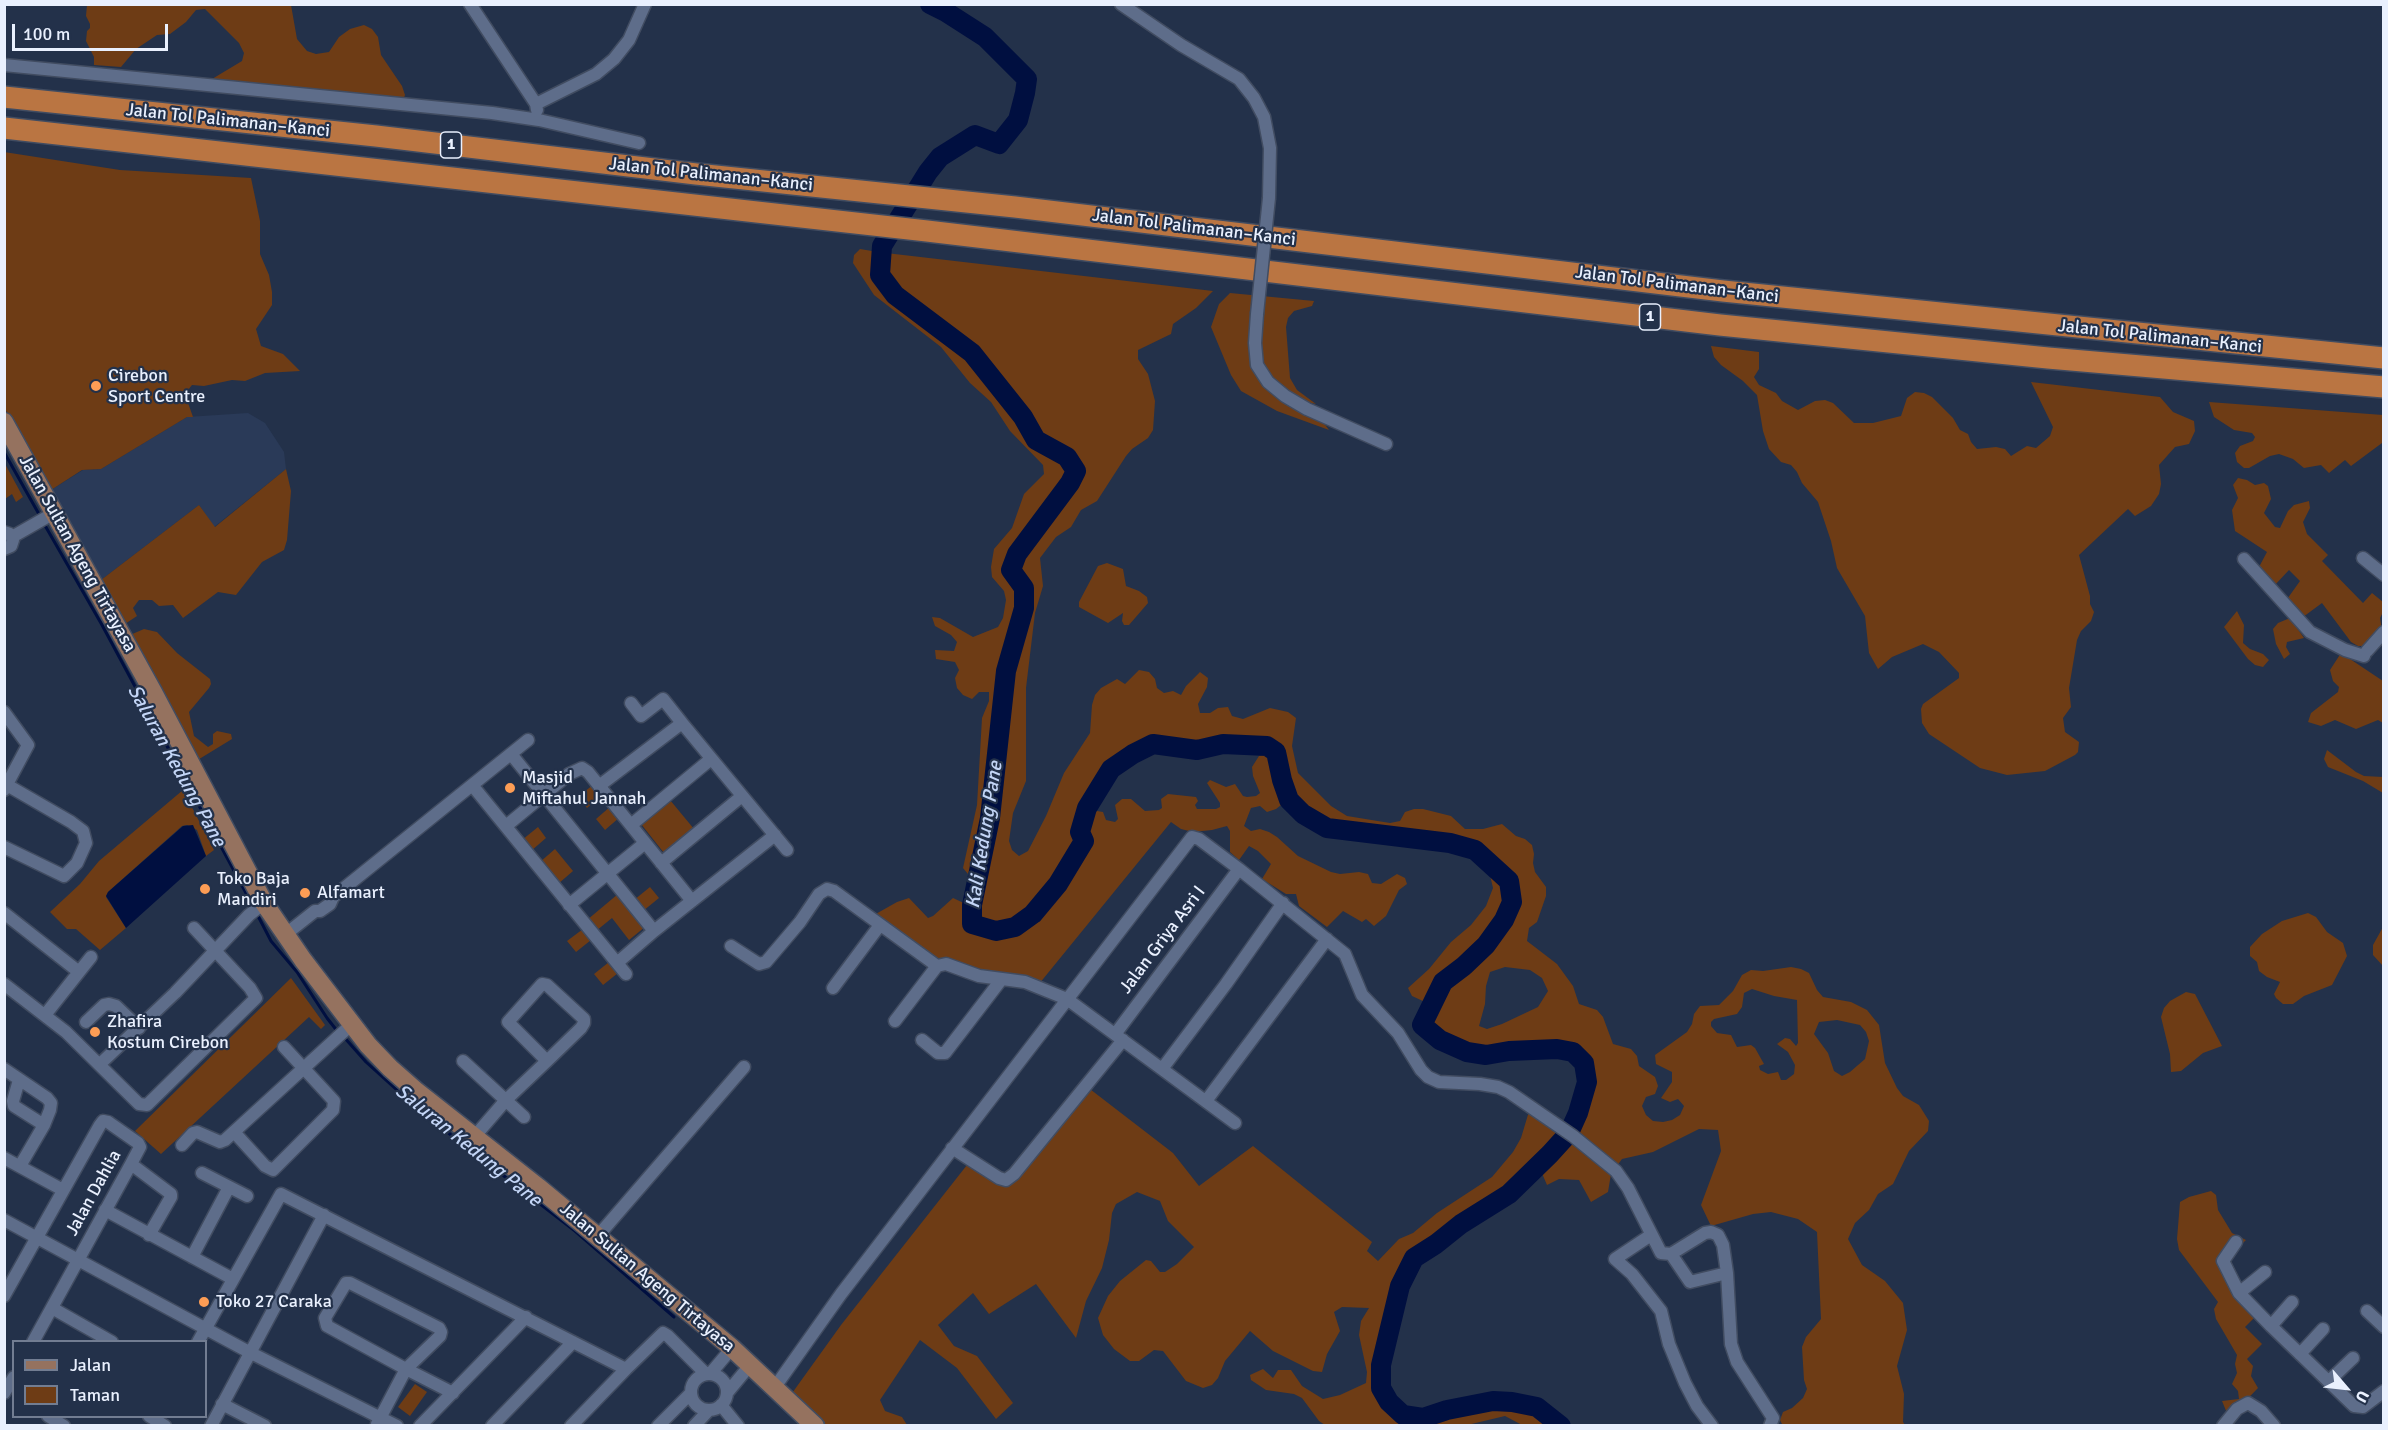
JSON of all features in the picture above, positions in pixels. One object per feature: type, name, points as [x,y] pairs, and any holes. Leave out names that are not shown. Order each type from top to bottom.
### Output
[{"type":"highway","name":"Jalan Tol Palimanan–Kanci","points":[[4,98],[897,194],[1723,291],[2384,358]]},
{"type":"highway","name":"Jalan Tol Palimanan–Kanci","points":[[4,128],[919,230],[1720,325],[2048,358],[2384,387]]},
{"type":"main road","name":"Jalan Sultan Ageng Tirtayasa","points":[[4,422],[50,515],[159,702],[257,909],[286,934],[349,1027],[390,1068],[597,1237],[748,1367],[775,1387],[815,1425]]},
{"type":"street","points":[[470,4],[536,104],[539,120]]},
{"type":"street","points":[[536,104],[596,74],[614,59],[629,40],[645,4]]},
{"type":"street","points":[[1121,4],[1181,45],[1239,79],[1254,98],[1264,117],[1270,148],[1269,198],[1257,314],[1255,343],[1257,365],[1268,382],[1285,396],[1307,409],[1386,444]]},
{"type":"street","points":[[4,65],[296,95],[405,103],[539,120],[639,143]]},
{"type":"street","points":[[4,549],[12,545],[8,534],[27,528],[50,515]]},
{"type":"street","points":[[2363,558],[2384,575]]},
{"type":"street","points":[[2244,559],[2310,632],[2345,650],[2369,650],[2384,632]]},
{"type":"street","points":[[631,703],[640,716],[663,699],[787,850]]},
{"type":"street","points":[[4,712],[28,743],[6,788],[84,831],[86,843],[77,863],[64,876],[4,848]]},
{"type":"street","points":[[599,786],[681,723]]},
{"type":"street","points":[[286,934],[315,911],[325,908],[333,897],[528,740]]},
{"type":"street","points":[[511,754],[654,931]]},
{"type":"street","points":[[631,825],[711,759]]},
{"type":"street","points":[[506,826],[543,794],[576,769],[582,768],[692,901]]},
{"type":"street","points":[[472,785],[626,974]]},
{"type":"street","points":[[661,863],[742,796]]},
{"type":"street","points":[[617,963],[775,835]]},
{"type":"street","points":[[775,1387],[841,1294],[1192,837],[1199,839],[1239,869],[1345,954],[1362,995],[1398,1033],[1421,1070],[1428,1077],[1444,1083],[1498,1087],[1509,1092],[1574,1136],[1616,1171],[1628,1188],[1659,1251],[1671,1254],[1690,1282],[1727,1273]]},
{"type":"street","points":[[569,905],[645,843]]},
{"type":"street","name":"Jalan Griya Asri I","points":[[952,1148],[999,1178],[1006,1180],[1014,1174],[1119,1036],[1239,869]]},
{"type":"street","points":[[731,946],[759,964],[766,962],[800,922],[819,894],[827,889],[841,895],[937,966],[952,965],[971,974],[1025,982],[1067,999],[1235,1123]]},
{"type":"street","points":[[1162,1069],[1283,903]]},
{"type":"street","points":[[100,1064],[257,909]]},
{"type":"street","points":[[4,914],[79,972]]},
{"type":"street","points":[[833,988],[880,925]]},
{"type":"street","points":[[4,984],[45,1015],[100,1064],[139,1104],[147,1105],[255,1001],[256,996],[250,988],[194,928]]},
{"type":"street","points":[[1206,1101],[1327,939]]},
{"type":"street","points":[[45,1015],[91,957]]},
{"type":"street","points":[[895,1021],[937,966]]},
{"type":"street","points":[[922,1040],[938,1053],[945,1053],[1001,980]]},
{"type":"street","points":[[475,1136],[506,1100],[547,1061],[581,1028],[584,1019],[547,985],[542,984],[508,1022],[547,1061]]},
{"type":"street","points":[[86,1022],[104,1005],[109,1004],[116,1006],[139,1028]]},
{"type":"street","points":[[182,1145],[193,1133],[197,1132],[220,1142],[234,1132],[349,1027]]},
{"type":"street","points":[[234,1132],[265,1166],[273,1170],[335,1106],[334,1101],[284,1047]]},
{"type":"street","points":[[463,1061],[524,1118]]},
{"type":"street","points":[[597,1237],[744,1066]]},
{"type":"street","points":[[4,1069],[51,1103],[44,1125],[20,1166]]},
{"type":"street","points":[[19,1080],[13,1101],[14,1106],[44,1125]]},
{"type":"street","name":"Jalan Dahlia","points":[[34,1340],[140,1144],[103,1121],[63,1190]]},
{"type":"street","points":[[4,1158],[63,1190],[6,1288]]},
{"type":"street","points":[[131,1164],[171,1194],[149,1235]]},
{"type":"street","points":[[202,1173],[247,1196]]},
{"type":"street","points":[[192,1257],[229,1186]]},
{"type":"street","points":[[199,1340],[281,1194],[626,1369]]},
{"type":"street","points":[[105,1210],[233,1279]]},
{"type":"street","points":[[211,1425],[324,1215]]},
{"type":"street","points":[[4,1220],[378,1422],[397,1425]]},
{"type":"street","points":[[1671,1254],[1705,1233],[1716,1233],[1720,1236],[1727,1273],[1731,1344],[1737,1362],[1773,1418],[1770,1425]]},
{"type":"street","points":[[1651,1235],[1616,1259],[1632,1274],[1661,1311],[1669,1344],[1685,1383],[1697,1406],[1713,1425]]},
{"type":"street","points":[[2236,1242],[2223,1261],[2239,1293],[2354,1406],[2363,1407],[2382,1395]]},
{"type":"street","points":[[2239,1293],[2265,1272]]},
{"type":"street","points":[[378,1422],[406,1369],[440,1336],[439,1328],[346,1283],[325,1318],[327,1326],[406,1369],[453,1393]]},
{"type":"street","points":[[2271,1326],[2292,1302]]},
{"type":"street","points":[[52,1308],[110,1340]]},
{"type":"street","points":[[2367,1311],[2384,1327]]},
{"type":"street","points":[[420,1425],[526,1317]]},
{"type":"street","points":[[2300,1354],[2323,1329]]},
{"type":"street","points":[[571,1425],[663,1333],[722,1380],[726,1393]]},
{"type":"street","points":[[492,1425],[573,1342]]},
{"type":"street","points":[[658,1425],[691,1393],[695,1380],[712,1371],[730,1350]]},
{"type":"street","points":[[2329,1381],[2353,1358]]},
{"type":"street","points":[[694,1425],[709,1410],[721,1405],[726,1393],[748,1367]]},
{"type":"street","points":[[691,1393],[696,1405],[709,1410]]},
{"type":"street","points":[[2223,1425],[2237,1409],[2248,1403],[2261,1411],[2274,1425]]},
{"type":"street","points":[[222,1404],[265,1425]]},
{"type":"street","points":[[721,1405],[738,1425]]},
{"type":"shaded area","points":[[248,413],[265,423],[284,452],[286,469],[214,527],[199,505],[101,580],[51,490],[83,470],[101,469],[187,417]]},
{"type":"shaded area","points":[[193,825],[206,856],[126,928],[106,896],[108,892],[183,826]]},
{"type":"green space","points":[[87,5],[291,5],[297,39],[307,51],[316,54],[329,52],[339,37],[350,29],[364,25],[372,29],[378,37],[381,55],[402,86],[405,95],[403,100],[300,91],[212,79],[242,61],[244,53],[239,43],[205,9],[196,10],[186,22],[170,34],[157,35],[136,49],[121,67],[94,65],[94,57],[86,41],[87,31],[90,28],[86,16]]},
{"type":"green space","points":[[4,152],[120,170],[251,178],[260,221],[260,254],[269,275],[272,292],[272,305],[256,329],[261,346],[283,354],[300,371],[265,373],[245,381],[232,380],[204,386],[192,385],[188,390],[187,400],[193,417],[187,417],[101,469],[82,470],[51,490],[5,409]]},
{"type":"green space","points":[[860,249],[878,252],[876,276],[892,298],[970,356],[1020,419],[1033,442],[1065,460],[1072,472],[1013,552],[1007,571],[1020,589],[1020,608],[1002,671],[986,818],[973,880],[963,868],[977,805],[982,718],[989,701],[989,692],[979,692],[972,699],[963,695],[957,688],[955,678],[959,670],[955,662],[936,659],[935,650],[954,651],[957,642],[951,635],[935,626],[932,617],[940,618],[973,637],[998,627],[1003,618],[1006,600],[1004,591],[992,577],[994,549],[1012,528],[1024,494],[1044,474],[1043,465],[1010,431],[991,402],[970,383],[941,347],[874,295],[853,263],[854,255]]},
{"type":"green space","points":[[886,253],[1213,291],[1196,308],[1173,324],[1171,334],[1138,350],[1138,359],[1148,374],[1155,401],[1153,430],[1148,438],[1126,456],[1097,501],[1081,510],[1071,527],[1056,537],[1040,558],[1043,586],[1035,613],[1026,688],[1026,781],[1013,813],[1009,841],[1012,850],[1019,856],[1028,851],[1064,773],[1090,733],[1092,705],[1095,695],[1101,688],[1117,679],[1125,684],[1139,670],[1149,672],[1155,679],[1157,688],[1164,693],[1173,691],[1181,695],[1186,686],[1200,672],[1208,678],[1207,687],[1198,704],[1200,713],[1210,713],[1218,708],[1228,707],[1232,716],[1243,719],[1270,708],[1288,712],[1296,718],[1292,746],[1298,773],[1331,806],[1347,816],[1390,823],[1400,821],[1405,812],[1423,809],[1451,816],[1465,829],[1483,829],[1502,824],[1516,836],[1532,845],[1535,872],[1546,887],[1546,896],[1537,922],[1529,928],[1527,941],[1557,964],[1573,986],[1579,1004],[1597,1010],[1603,1017],[1613,1044],[1631,1049],[1637,1056],[1639,1066],[1655,1077],[1658,1086],[1655,1094],[1646,1097],[1642,1106],[1646,1115],[1653,1121],[1672,1120],[1680,1115],[1684,1106],[1678,1099],[1670,1102],[1661,1098],[1672,1082],[1672,1072],[1656,1064],[1655,1055],[1687,1032],[1700,1006],[1719,1005],[1733,991],[1742,975],[1751,970],[1763,971],[1791,967],[1801,969],[1809,973],[1823,997],[1851,1002],[1867,1010],[1879,1025],[1885,1063],[1897,1088],[1903,1096],[1919,1105],[1929,1121],[1928,1131],[1909,1151],[1893,1184],[1878,1194],[1869,1210],[1855,1223],[1848,1239],[1862,1265],[1885,1281],[1903,1303],[1907,1330],[1897,1366],[1904,1394],[1903,1422],[1905,1425],[1783,1426],[1780,1420],[1783,1412],[1792,1408],[1803,1398],[1807,1389],[1804,1380],[1802,1347],[1806,1337],[1821,1319],[1817,1232],[1798,1219],[1771,1212],[1753,1214],[1711,1226],[1701,1205],[1721,1151],[1718,1130],[1699,1129],[1653,1152],[1622,1159],[1611,1174],[1608,1192],[1591,1202],[1579,1180],[1559,1179],[1547,1185],[1541,1171],[1572,1135],[1582,1114],[1591,1082],[1587,1061],[1575,1048],[1557,1045],[1508,1047],[1486,1051],[1468,1048],[1442,1036],[1426,1024],[1446,985],[1489,948],[1508,922],[1516,903],[1512,879],[1477,847],[1451,840],[1328,824],[1306,811],[1292,798],[1285,779],[1280,750],[1269,742],[1222,740],[1197,746],[1153,740],[1131,750],[1108,766],[1084,807],[1076,832],[1080,841],[1055,882],[1030,912],[1014,924],[996,927],[976,921],[976,906],[994,819],[1009,672],[1027,609],[1028,586],[1016,570],[1020,556],[1074,485],[1081,471],[1070,454],[1039,437],[1026,415],[975,350],[898,292],[884,274]],"holes":[[[1505,967],[1530,970],[1542,978],[1548,991],[1538,1007],[1487,1029],[1479,1026],[1490,972]],[[1752,989],[1797,1000],[1798,1043],[1796,1046],[1790,1039],[1785,1038],[1777,1044],[1788,1052],[1795,1065],[1794,1074],[1786,1080],[1781,1080],[1778,1072],[1768,1074],[1760,1070],[1759,1066],[1764,1064],[1751,1045],[1737,1047],[1731,1035],[1717,1033],[1711,1026],[1714,1019],[1737,1014],[1742,1007],[1744,993]],[[1837,1020],[1860,1025],[1869,1041],[1865,1059],[1842,1076],[1834,1071],[1828,1053],[1814,1034],[1819,1022]]]},
{"type":"green space","points":[[1230,293],[1314,301],[1312,306],[1294,311],[1288,318],[1286,327],[1290,378],[1297,390],[1316,404],[1275,395],[1290,406],[1323,422],[1329,430],[1277,411],[1241,391],[1231,375],[1211,327],[1219,304]]},
{"type":"green space","points":[[1711,346],[1759,352],[1759,369],[1754,377],[1759,385],[1776,393],[1782,401],[1798,410],[1815,401],[1825,400],[1833,403],[1854,423],[1873,423],[1901,416],[1907,398],[1915,392],[1924,393],[1932,397],[1953,418],[1960,430],[1968,434],[1977,449],[1996,447],[2005,449],[2011,456],[2027,446],[2036,448],[2050,436],[2053,427],[2031,382],[2160,397],[2173,412],[2194,421],[2195,431],[2189,444],[2175,447],[2159,465],[2161,484],[2159,494],[2151,506],[2135,516],[2128,509],[2079,555],[2090,604],[2094,612],[2091,621],[2081,631],[2077,640],[2069,688],[2071,707],[2063,718],[2065,732],[2079,742],[2078,752],[2075,755],[2045,771],[2007,775],[1980,768],[1929,734],[1922,723],[1923,704],[1959,678],[1959,673],[1939,652],[1923,644],[1892,657],[1878,669],[1869,653],[1865,616],[1837,568],[1818,502],[1791,465],[1781,462],[1769,449],[1763,431],[1757,395],[1721,365],[1714,357]]},
{"type":"green space","points":[[2209,402],[2383,415],[2382,443],[2351,466],[2345,460],[2329,473],[2321,465],[2304,468],[2293,459],[2279,454],[2270,456],[2249,468],[2244,468],[2237,462],[2235,453],[2240,446],[2253,441],[2255,437],[2252,433],[2234,430],[2214,417]]},
{"type":"green space","points":[[4,462],[23,497],[16,502],[12,494],[5,499]]},
{"type":"green space","points":[[286,469],[291,491],[287,540],[284,550],[262,562],[236,595],[218,592],[183,618],[173,605],[159,606],[152,600],[139,600],[133,608],[137,616],[125,624],[101,580],[199,505],[215,527]]},
{"type":"green space","points":[[2238,478],[2255,485],[2264,483],[2268,486],[2271,499],[2264,513],[2275,527],[2280,528],[2288,511],[2294,505],[2309,501],[2310,508],[2303,522],[2307,534],[2328,555],[2322,561],[2363,603],[2372,593],[2383,602],[2383,612],[2380,618],[2382,630],[2369,646],[2358,646],[2351,642],[2322,603],[2299,620],[2285,602],[2300,581],[2289,570],[2274,586],[2259,567],[2267,552],[2235,531],[2232,510],[2238,498],[2233,485]]},
{"type":"green space","points":[[1107,563],[1123,569],[1126,586],[1147,597],[1148,603],[1129,625],[1124,625],[1122,621],[1123,613],[1108,623],[1079,607],[1079,602],[1098,566]]},
{"type":"green space","points":[[2237,611],[2244,625],[2243,643],[2269,660],[2263,667],[2255,665],[2248,659],[2224,627]]},
{"type":"green space","points":[[2290,618],[2304,638],[2287,642],[2286,647],[2290,654],[2284,659],[2276,644],[2273,629],[2278,623]]},
{"type":"green space","points":[[144,629],[157,632],[177,653],[210,679],[209,688],[189,712],[194,736],[208,747],[213,744],[213,734],[217,731],[231,734],[232,739],[196,761],[130,635]]},
{"type":"green space","points":[[2341,653],[2383,681],[2383,723],[2378,720],[2356,729],[2335,720],[2321,726],[2308,722],[2311,713],[2338,692],[2339,687],[2333,681],[2330,670]]},
{"type":"green space","points":[[2327,750],[2364,776],[2383,777],[2383,793],[2363,781],[2328,767],[2324,759]]},
{"type":"green space","points":[[1273,755],[1285,802],[1267,812],[1260,806],[1251,808],[1244,826],[1251,831],[1260,829],[1269,832],[1298,856],[1331,872],[1368,874],[1372,883],[1381,884],[1397,874],[1405,878],[1407,884],[1399,890],[1386,916],[1374,926],[1366,919],[1362,922],[1343,911],[1327,927],[1299,906],[1296,894],[1286,894],[1262,879],[1271,864],[1258,851],[1249,846],[1239,860],[1230,852],[1230,831],[1227,826],[1193,832],[1181,829],[1171,822],[1039,984],[948,962],[921,953],[874,915],[909,898],[928,918],[953,898],[968,905],[969,927],[995,935],[1017,931],[1035,917],[1061,886],[1089,842],[1084,831],[1091,810],[1103,812],[1106,820],[1115,822],[1118,819],[1115,805],[1122,799],[1131,799],[1145,811],[1159,810],[1162,808],[1161,799],[1168,794],[1196,797],[1197,809],[1216,809],[1220,807],[1220,803],[1207,783],[1210,780],[1226,787],[1235,784],[1243,796],[1256,796],[1260,793],[1252,767],[1259,756]]},
{"type":"green space","points":[[594,784],[602,795],[587,808],[578,797]]},
{"type":"green space","points":[[183,790],[214,850],[206,856],[197,830],[187,825],[182,826],[108,892],[106,897],[126,928],[100,950],[76,929],[67,929],[50,912],[80,884],[99,861]]},
{"type":"green space","points":[[670,800],[694,829],[664,853],[641,824]]},
{"type":"green space","points":[[611,806],[620,817],[605,830],[596,819]]},
{"type":"green space","points":[[538,827],[546,838],[531,851],[522,840]]},
{"type":"green space","points":[[555,849],[573,871],[558,884],[540,862]]},
{"type":"green space","points":[[1489,871],[1505,883],[1508,902],[1501,919],[1483,943],[1440,980],[1426,1007],[1425,1002],[1412,996],[1408,988],[1429,969],[1451,942],[1471,925],[1486,906],[1493,888]]},
{"type":"green space","points":[[650,887],[659,898],[643,911],[634,900]]},
{"type":"green space","points":[[618,894],[645,927],[629,940],[612,918],[596,931],[587,920]]},
{"type":"green space","points":[[2308,913],[2316,917],[2327,932],[2343,943],[2347,956],[2332,985],[2304,996],[2293,1004],[2283,1004],[2274,994],[2280,982],[2259,971],[2257,962],[2250,956],[2250,947],[2262,934],[2282,921]]},
{"type":"green space","points":[[2383,927],[2383,966],[2373,955],[2373,945]]},
{"type":"green space","points":[[583,929],[591,940],[576,952],[567,941]]},
{"type":"green space","points":[[609,962],[618,973],[603,985],[594,974]]},
{"type":"green space","points":[[291,978],[325,1025],[321,1029],[309,1017],[161,1154],[135,1131]]},
{"type":"green space","points":[[2186,992],[2195,994],[2222,1046],[2203,1053],[2181,1071],[2171,1072],[2170,1054],[2161,1017],[2170,1001]]},
{"type":"green space","points":[[1086,1086],[1173,1153],[1199,1186],[1253,1146],[1372,1242],[1367,1251],[1378,1261],[1399,1239],[1413,1233],[1437,1213],[1492,1177],[1513,1152],[1521,1138],[1530,1108],[1566,1130],[1506,1191],[1458,1221],[1434,1241],[1411,1255],[1397,1285],[1377,1365],[1377,1389],[1386,1405],[1401,1418],[1423,1422],[1448,1414],[1493,1405],[1512,1405],[1536,1411],[1555,1425],[1522,1425],[1505,1416],[1463,1426],[1325,1425],[1319,1421],[1302,1398],[1294,1394],[1266,1390],[1251,1380],[1250,1375],[1263,1369],[1273,1378],[1278,1370],[1291,1370],[1302,1386],[1323,1399],[1340,1395],[1366,1383],[1367,1372],[1359,1335],[1361,1321],[1369,1308],[1342,1307],[1334,1312],[1340,1331],[1327,1354],[1322,1372],[1313,1371],[1273,1351],[1250,1331],[1225,1361],[1218,1378],[1212,1385],[1203,1388],[1186,1381],[1163,1351],[1154,1350],[1139,1361],[1130,1361],[1114,1349],[1103,1335],[1098,1318],[1108,1296],[1120,1281],[1146,1260],[1151,1261],[1160,1272],[1165,1272],[1194,1247],[1168,1221],[1160,1201],[1137,1192],[1116,1204],[1112,1213],[1109,1240],[1102,1268],[1086,1301],[1076,1338],[1036,1284],[989,1314],[973,1293],[938,1325],[954,1346],[977,1356],[1013,1403],[996,1419],[957,1368],[920,1340],[880,1400],[885,1411],[902,1417],[907,1425],[822,1425],[790,1396],[841,1325],[967,1165],[1009,1186]]},
{"type":"green space","points":[[2211,1191],[2216,1195],[2218,1210],[2232,1233],[2246,1240],[2228,1258],[2255,1317],[2245,1327],[2262,1344],[2247,1359],[2253,1366],[2251,1376],[2258,1388],[2229,1418],[2222,1401],[2239,1399],[2238,1391],[2232,1384],[2237,1373],[2235,1364],[2237,1355],[2216,1319],[2214,1309],[2218,1302],[2179,1250],[2177,1239],[2180,1202]]},
{"type":"green space","points":[[415,1384],[427,1392],[410,1416],[398,1407]]},
{"type":"waterway","name":"Kali Kedung Pane","points":[[930,4],[985,37],[1027,79],[1025,93],[1018,120],[999,144],[975,135],[940,157],[928,172],[882,246],[880,275],[895,295],[972,353],[1023,417],[1036,440],[1067,457],[1076,471],[1070,483],[1017,554],[1011,570],[1024,588],[1024,608],[1006,671],[990,818],[972,905],[972,924],[996,931],[1015,927],[1033,914],[1058,884],[1084,841],[1080,832],[1087,808],[1111,769],[1153,744],[1197,750],[1223,744],[1267,746],[1276,752],[1289,800],[1303,814],[1327,828],[1450,843],[1475,850],[1509,881],[1512,902],[1504,920],[1486,945],[1443,982],[1422,1025],[1440,1040],[1467,1052],[1486,1055],[1509,1051],[1557,1049],[1573,1052],[1584,1063],[1587,1082],[1578,1113],[1569,1133],[1550,1154],[1509,1194],[1461,1224],[1414,1258],[1400,1286],[1381,1365],[1381,1388],[1389,1402],[1403,1415],[1423,1418],[1447,1410],[1493,1401],[1512,1402],[1537,1407],[1561,1426]]},
{"type":"waterway","name":"Saluran Kedung Pane","points":[[4,452],[40,516]]},
{"type":"waterway","name":"Saluran Kedung Pane","points":[[43,522],[102,625],[254,908]]},
{"type":"waterway","name":"Saluran Kedung Pane","points":[[257,914],[271,941],[297,972],[338,1032]]},
{"type":"waterway","name":"Saluran Kedung Pane","points":[[343,1036],[366,1062],[420,1111],[575,1231],[674,1317]]},
{"type":"place","name":"Cirebon Sport Centre","points":[[96,386]]},
{"type":"place","name":"Masjid Miftahul Jannah","points":[[510,788]]},
{"type":"place","name":"Toko Baja Mandiri","points":[[205,889]]},
{"type":"place","name":"Alfamart","points":[[305,893]]},
{"type":"place","name":"Zhafira Kostum Cirebon","points":[[95,1032]]},
{"type":"place","name":"Toko 27 Caraka","points":[[204,1302]]}]
